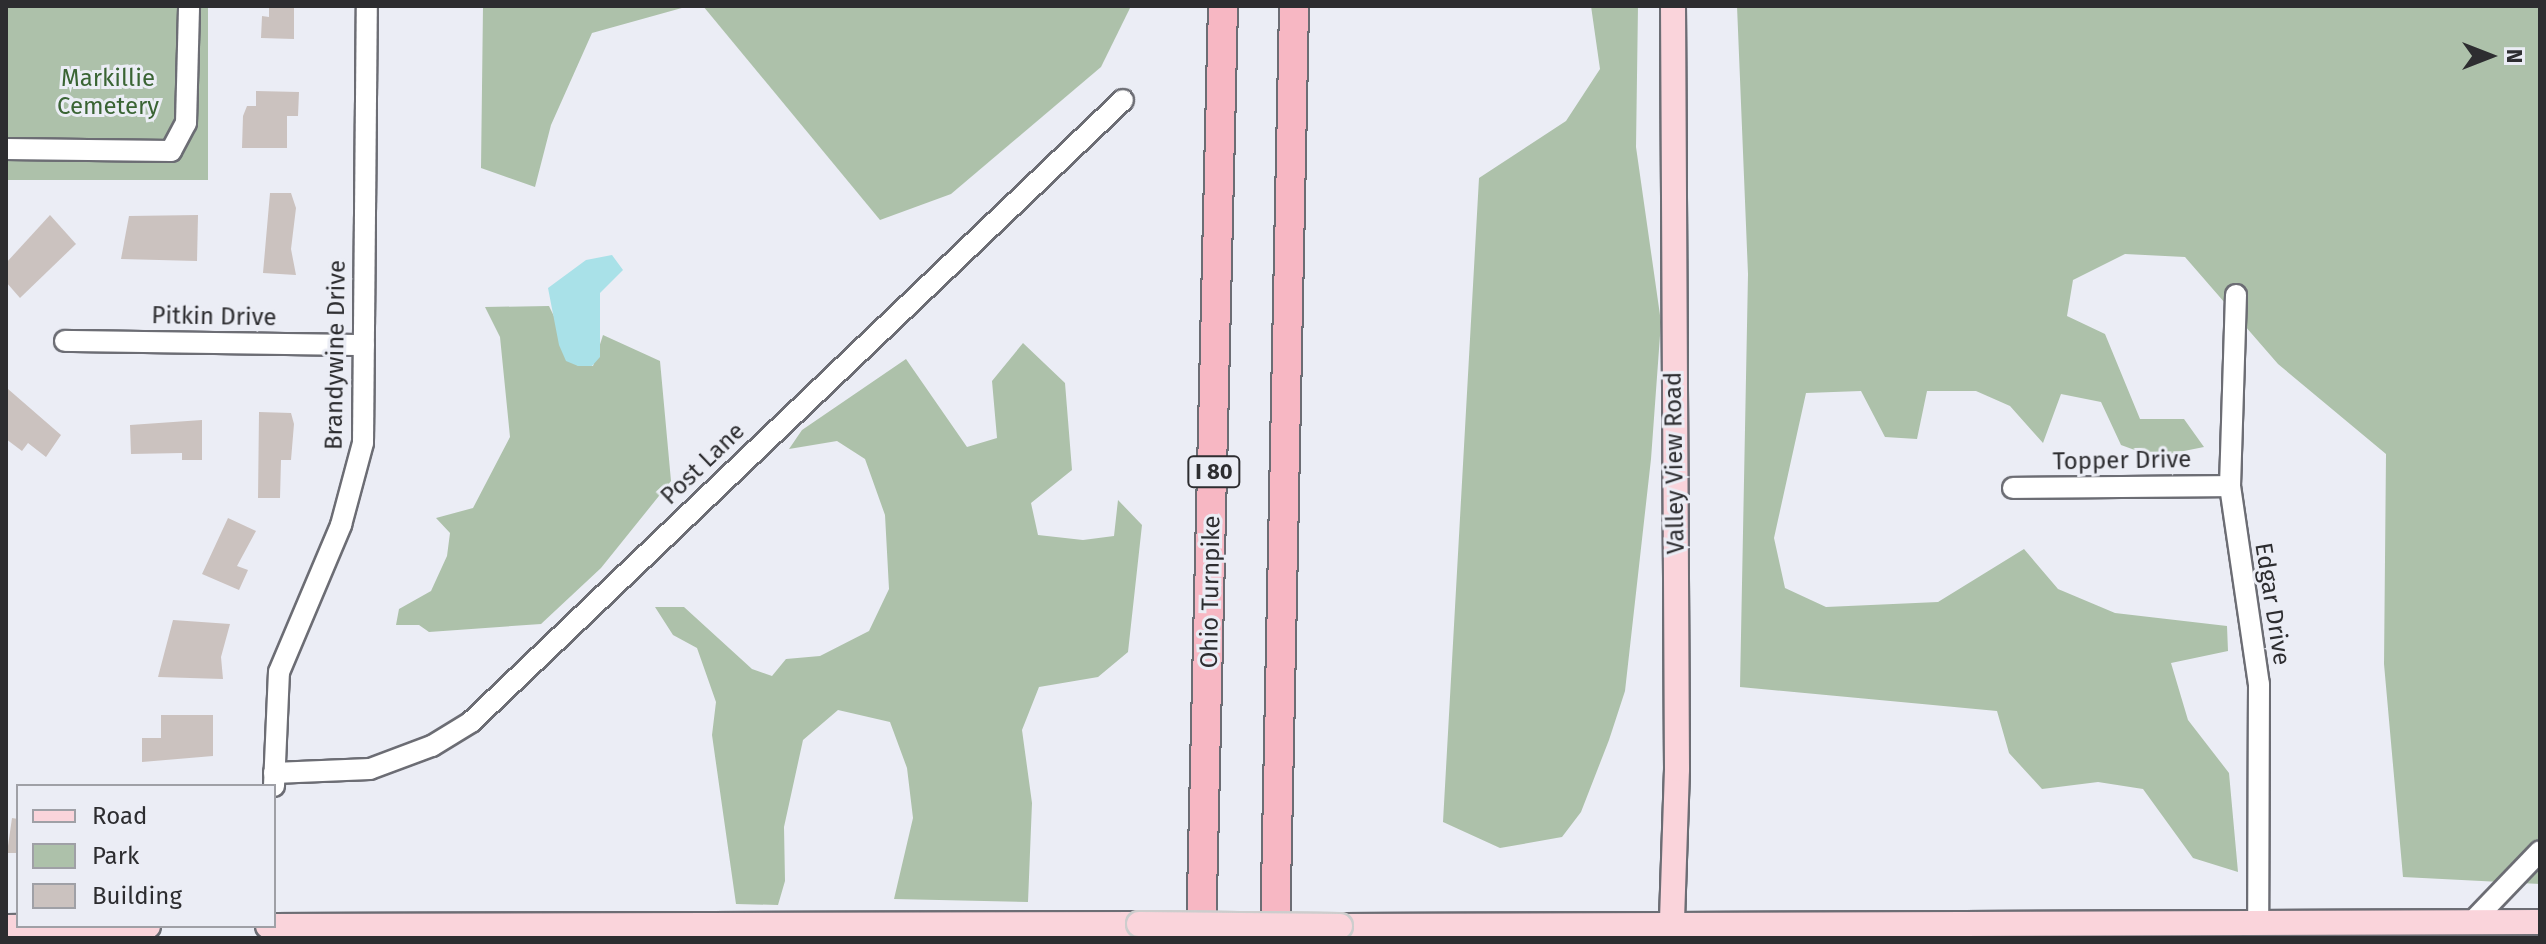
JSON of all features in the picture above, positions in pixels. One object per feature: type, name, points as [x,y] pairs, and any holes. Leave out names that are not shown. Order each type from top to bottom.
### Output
[{"type":"highway","name":"Ohio Turnpike","points":[[1201,938],[1223,6]]},
{"type":"highway","points":[[1275,938],[1294,6]]},
{"type":"main road","name":"Valley View Road","points":[[1658,926],[1677,769],[1673,6]]},
{"type":"main road","points":[[276,926],[950,923],[1942,930],[2258,921],[2540,922]]},
{"type":"street","points":[[6,149],[171,151],[186,123],[189,6]]},
{"type":"street","name":"Brandywine Drive","points":[[274,779],[279,672],[359,471],[364,345],[367,6]]},
{"type":"street","name":"Post Lane","points":[[274,779],[370,769],[432,746],[471,722],[1123,100]]},
{"type":"street","name":"Edgar Drive","points":[[2236,295],[2230,486],[2259,684],[2258,921]]},
{"type":"street","name":"Pitkin Drive","points":[[65,341],[364,345]]},
{"type":"street","name":"Topper Drive","points":[[2013,488],[2230,486]]},
{"type":"street","points":[[2472,922],[2540,851]]},
{"type":"green space","name":"Markillie Cemetery","points":[[6,6],[208,6],[208,180],[6,180]]},
{"type":"green space","points":[[483,6],[689,6],[592,33],[551,125],[535,187],[481,168]]},
{"type":"green space","points":[[703,6],[1131,6],[1101,67],[951,194],[880,220]]},
{"type":"green space","points":[[1591,6],[1638,6],[1636,147],[1661,322],[1651,459],[1625,691],[1609,740],[1581,812],[1562,837],[1500,848],[1443,822],[1479,178],[1566,121],[1600,69]]},
{"type":"green space","points":[[1737,6],[2540,6],[2540,884],[2403,877],[2384,664],[2386,454],[2278,364],[2185,257],[2125,254],[2073,280],[2067,316],[2105,334],[2140,419],[2184,419],[2204,447],[2154,457],[2121,445],[2101,402],[2061,394],[2043,443],[2010,406],[1976,391],[1927,391],[1917,439],[1885,437],[1861,391],[1806,393],[1774,538],[1785,588],[1826,607],[1938,602],[2024,549],[2058,589],[2115,613],[2227,626],[2228,651],[2171,663],[2188,720],[2229,773],[2238,872],[2193,858],[2143,789],[2098,782],[2042,789],[2009,753],[1997,711],[1740,687],[1748,274]]},
{"type":"green space","points":[[549,306],[578,366],[593,366],[603,335],[660,361],[671,481],[601,568],[541,624],[429,632],[419,625],[396,625],[399,609],[431,591],[447,556],[450,533],[436,518],[473,508],[510,437],[500,337],[485,307]]},
{"type":"green space","points":[[1023,343],[1065,383],[1072,470],[1031,503],[1038,535],[1083,540],[1114,536],[1118,500],[1142,525],[1128,652],[1098,677],[1039,687],[1022,730],[1032,803],[1028,902],[894,899],[913,818],[907,768],[890,722],[838,710],[803,740],[784,827],[785,881],[778,905],[736,904],[712,735],[716,702],[697,648],[673,635],[655,607],[684,607],[752,669],[772,676],[786,659],[820,656],[869,631],[889,589],[885,515],[865,459],[837,441],[789,449],[802,430],[906,359],[967,447],[997,438],[992,381]]},
{"type":"water","points":[[612,255],[623,270],[600,293],[600,357],[592,366],[578,366],[566,361],[559,345],[548,288],[586,260]]},
{"type":"building","points":[[269,6],[294,6],[294,39],[261,38],[262,16],[269,17]]},
{"type":"building","points":[[256,91],[299,92],[298,116],[287,116],[287,148],[242,148],[243,116],[247,106],[256,106]]},
{"type":"building","points":[[270,193],[291,193],[296,208],[291,249],[296,275],[263,273]]},
{"type":"building","points":[[50,215],[76,244],[20,298],[6,282],[6,263]]},
{"type":"building","points":[[198,215],[197,261],[121,259],[129,216]]},
{"type":"building","points":[[8,389],[61,435],[46,457],[28,443],[22,451],[6,439]]},
{"type":"building","points":[[259,412],[291,413],[294,424],[291,460],[281,460],[280,498],[258,498]]},
{"type":"building","points":[[202,420],[202,460],[182,460],[182,453],[131,454],[130,425]]},
{"type":"building","points":[[228,518],[256,531],[237,566],[248,570],[239,590],[202,574]]},
{"type":"building","points":[[173,620],[230,624],[221,657],[223,679],[158,677]]},
{"type":"building","points":[[161,715],[213,715],[213,756],[142,762],[142,738],[161,738]]},
{"type":"building","points":[[12,818],[16,819],[16,853],[7,853]]}]
